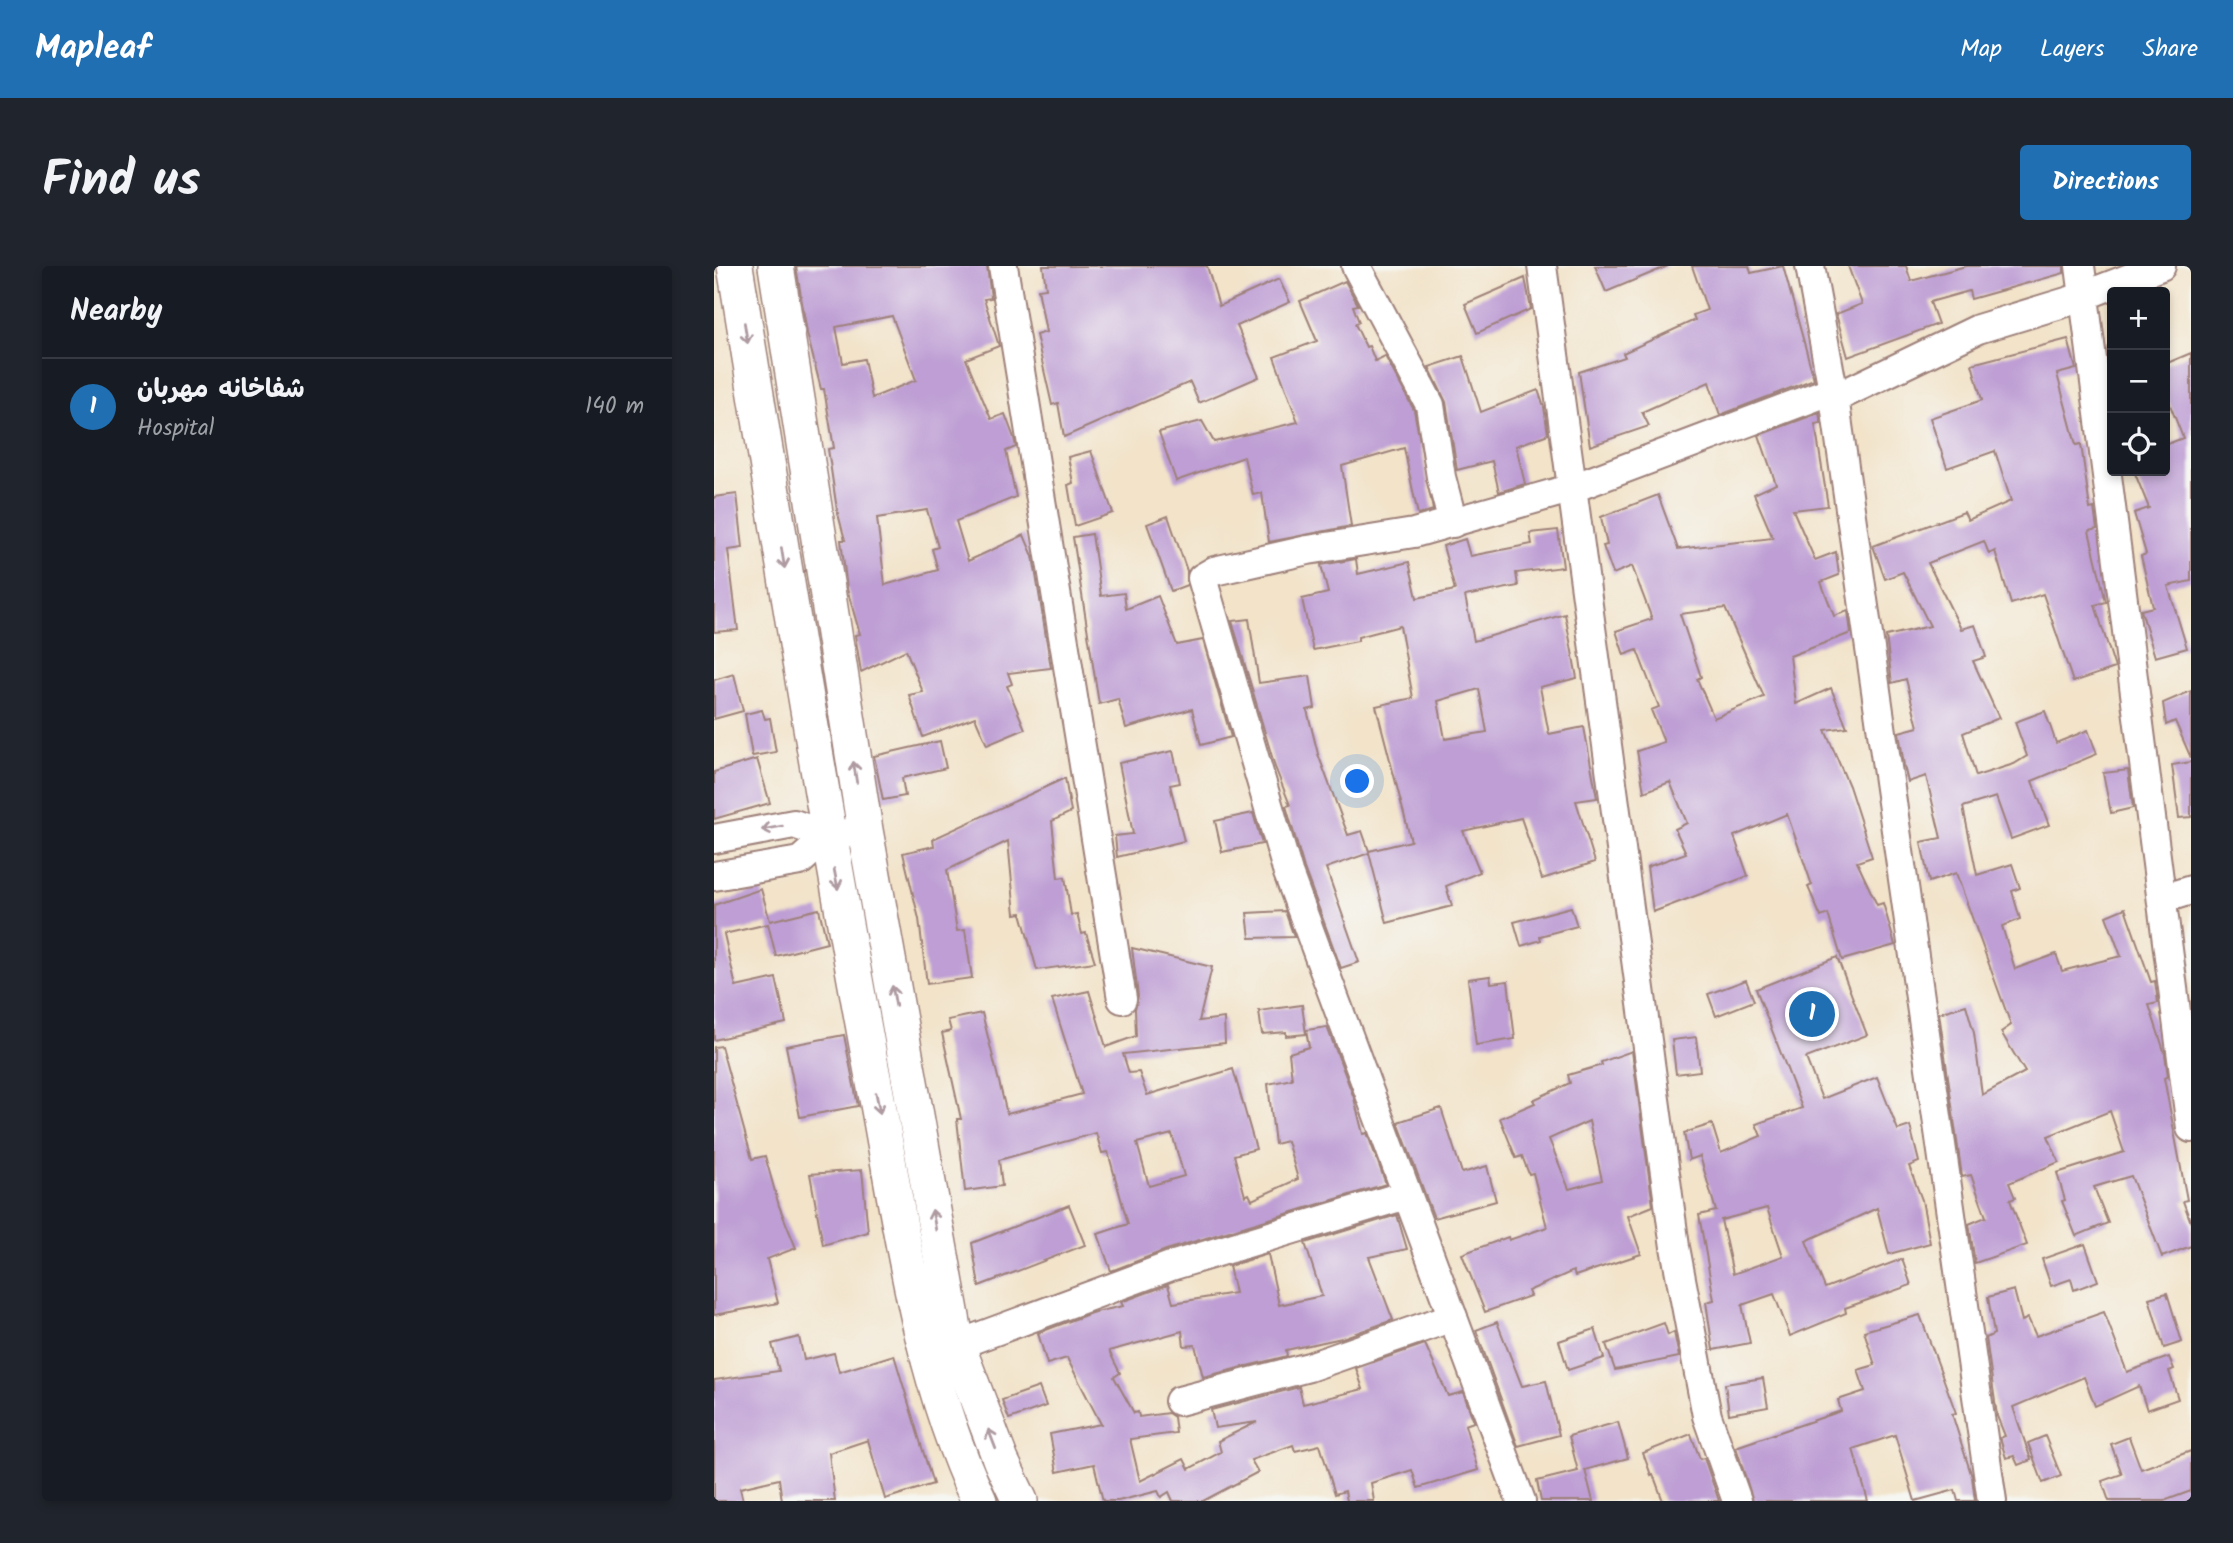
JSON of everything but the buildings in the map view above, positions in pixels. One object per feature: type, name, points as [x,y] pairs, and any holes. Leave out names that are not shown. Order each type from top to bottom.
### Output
[{"type":"street","points":[[735,266],[828,836],[926,1358],[960,1461],[979,1501]]},
{"type":"street","points":[[776,266],[865,830],[957,1345],[1000,1461],[1020,1501]]},
{"type":"street","points":[[1003,266],[1122,999]]},
{"type":"street","points":[[1356,266],[1430,405],[1441,477],[1453,523]]},
{"type":"street","points":[[1542,266],[1675,1247],[1707,1416],[1737,1501]]},
{"type":"street","points":[[1811,266],[1833,394],[1992,1501]]},
{"type":"street","points":[[2080,266],[2162,899],[2186,1044],[2191,1128]]},
{"type":"street","points":[[1521,1501],[1288,873],[1202,578],[1214,571],[1453,523],[1573,488],[1833,394],[1978,329],[2070,301],[2161,266]]},
{"type":"street","points":[[714,839],[794,824],[828,836],[865,830]]},
{"type":"street","points":[[714,876],[800,861],[828,836]]},
{"type":"street","points":[[2162,899],[2191,890]]},
{"type":"street","points":[[957,1345],[1171,1266],[1406,1195]]},
{"type":"street","points":[[1178,1401],[1309,1367],[1452,1317]]},
{"type":"place","name":"شفاخانه مهربان","points":[[1812,1014]]}]
